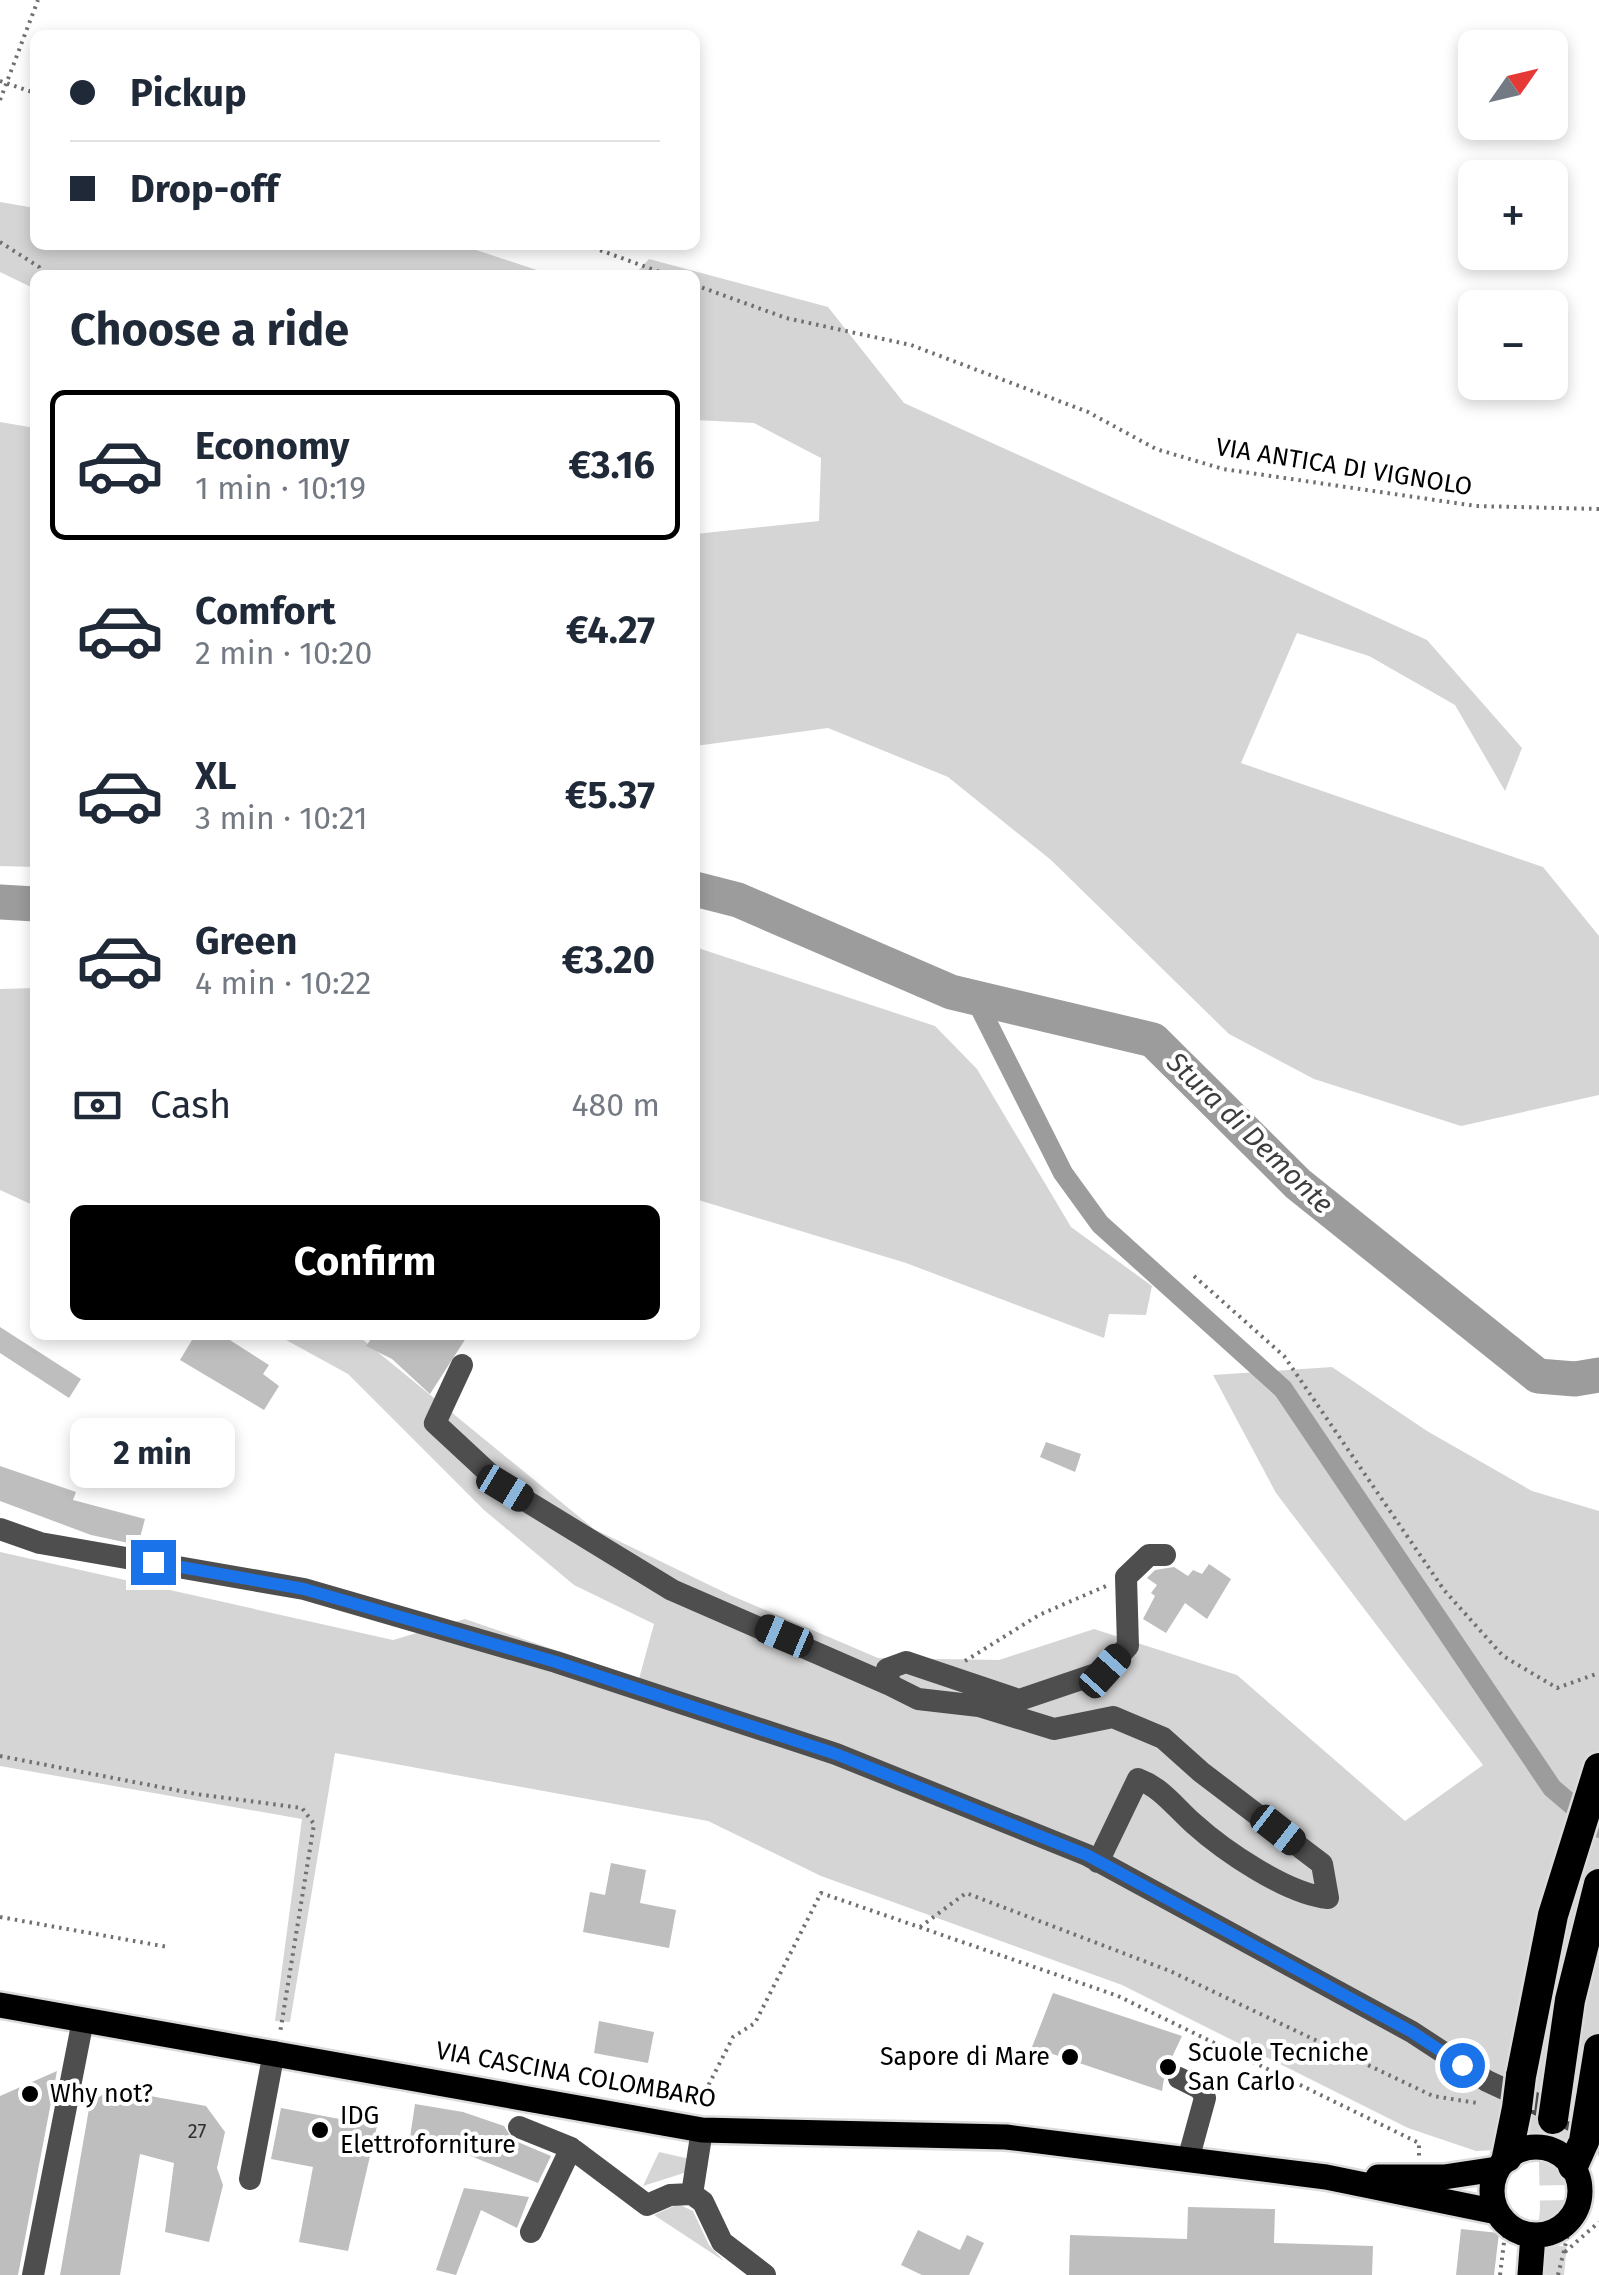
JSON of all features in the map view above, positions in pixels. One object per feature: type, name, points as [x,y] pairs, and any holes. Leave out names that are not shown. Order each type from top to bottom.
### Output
[{"type":"highway","points":[[1502,2163],[1516,2108],[1542,1960],[1599,1768]]},
{"type":"highway","points":[[1553,2119],[1570,2000],[1599,1884]]},
{"type":"highway","points":[[1586,2147],[1599,2049]]},
{"type":"main road","name":"VIA CASCINA COLOMBARO","points":[[0,2006],[702,2130],[1006,2137],[1326,2177],[1502,2218]]},
{"type":"main road","points":[[1542,2146],[1560,2153],[1586,2147],[1581,2192],[1572,2218],[1548,2234],[1533,2235],[1502,2218],[1492,2190],[1502,2163],[1524,2148],[1542,2146]]},
{"type":"main road","name":"VIA CASCINA COLOMBARO","points":[[1326,2177],[1418,2177],[1502,2163]]},
{"type":"main road","points":[[1530,2275],[1533,2235]]},
{"type":"street","points":[[462,1365],[435,1423],[505,1488],[672,1590],[918,1700],[979,1706],[1054,1729],[1112,1718],[1163,1738],[1201,1772],[1322,1864],[1328,1898],[1300,1895],[1195,1825],[1156,1786],[1138,1779],[1102,1854]]},
{"type":"street","points":[[0,1529],[40,1543],[304,1589],[556,1662],[836,1754],[1102,1854],[1412,2032],[1586,2147]]},
{"type":"street","points":[[890,1685],[888,1670],[906,1662],[1019,1700],[1105,1671],[1128,1646],[1126,1577],[1149,1554],[1165,1556]]},
{"type":"street","points":[[32,2275],[83,2020]]},
{"type":"street","points":[[250,2180],[274,2052]]},
{"type":"street","points":[[1179,2078],[1201,2089],[1205,2098],[1188,2160]]},
{"type":"street","points":[[519,2127],[571,2148],[647,2204],[670,2195],[692,2194],[702,2202],[722,2242],[765,2275]]},
{"type":"street","points":[[692,2194],[702,2130]]},
{"type":"street","points":[[531,2232],[571,2148]]},
{"type":"path","points":[[0,100],[2,82],[38,0]]},
{"type":"path","points":[[2,82],[30,90]]},
{"type":"path","points":[[0,242],[40,270]]},
{"type":"path","points":[[600,250],[654,270]]},
{"type":"path","name":"VIA ANTICA DI VIGNOLO","points":[[700,287],[786,318],[911,345],[1088,412],[1156,450],[1223,469],[1476,506],[1599,509]]},
{"type":"path","points":[[1194,1276],[1284,1356],[1444,1590],[1503,1656],[1557,1688],[1599,1673]]},
{"type":"path","points":[[938,1672],[990,1649],[1040,1616],[1126,1577]]},
{"type":"path","points":[[0,1756],[196,1794],[302,1808],[310,1814],[314,1824],[284,2020],[274,2052]]},
{"type":"path","points":[[702,2130],[702,2096],[733,2037],[755,2022],[822,1892],[1118,1996],[1419,2143],[1418,2177]]},
{"type":"path","points":[[920,1927],[966,1892],[1170,1972],[1432,2096],[1478,2104]]},
{"type":"path","points":[[0,1917],[168,1946]]},
{"type":"path","points":[[1500,2275],[1502,2218]]},
{"type":"path","points":[[1558,2275],[1572,2218]]},
{"type":"path","points":[[1564,2252],[1599,2222]]},
{"type":"shaded area","points":[[0,202],[30,207],[30,250],[476,250],[537,270],[30,270],[30,287],[0,272]]},
{"type":"shaded area","points":[[649,259],[690,270],[639,270]]},
{"type":"shaded area","points":[[700,273],[828,307],[904,403],[1427,640],[1522,748],[1505,791],[1455,705],[1369,656],[1297,633],[1241,763],[1543,867],[1599,936],[1599,1095],[1461,1126],[1314,1079],[1229,1034],[1051,860],[948,777],[828,728],[700,745],[700,533],[819,521],[821,458],[754,423],[700,420]]},
{"type":"shaded area","points":[[0,422],[30,427],[30,867],[0,866]]},
{"type":"shaded area","points":[[700,949],[935,1026],[977,1069],[1071,1227],[1152,1286],[1146,1315],[1109,1314],[1104,1338],[906,1263],[700,1201]]},
{"type":"shaded area","points":[[30,988],[30,1204],[0,1190],[0,989]]},
{"type":"shaded area","points":[[286,1340],[363,1340],[594,1529],[730,1595],[878,1658],[999,1660],[1094,1629],[1237,1675],[1405,1821],[1483,1765],[1276,1493],[1213,1375],[1332,1367],[1427,1431],[1532,1491],[1599,1511],[1599,2157],[1593,2145],[1476,2151],[1408,2128],[1122,1985],[821,1876],[708,1821],[335,1753],[290,2022],[275,2021],[302,1819],[0,1766],[0,1552],[393,1640],[465,1619],[639,1679],[654,1624],[574,1585],[484,1510],[348,1374]]},
{"type":"shaded area","points":[[659,2152],[690,2159],[687,2172],[643,2186]]},
{"type":"shaded area","points":[[678,2204],[693,2211],[709,2245],[724,2261],[654,2215]]},
{"type":"building","points":[[0,1327],[81,1379],[69,1398],[0,1353]]},
{"type":"building","points":[[192,1340],[230,1340],[269,1365],[263,1374],[279,1386],[264,1410],[180,1360]]},
{"type":"building","points":[[370,1340],[465,1340],[430,1394],[392,1359],[366,1346]]},
{"type":"building","points":[[1046,1442],[1081,1454],[1075,1472],[1040,1457]]},
{"type":"building","points":[[0,1466],[76,1492],[73,1500],[145,1519],[138,1545],[91,1535],[0,1501]]},
{"type":"building","points":[[1209,1564],[1231,1579],[1207,1619],[1185,1603],[1166,1633],[1143,1619],[1155,1596],[1151,1593],[1157,1585],[1147,1578],[1155,1570],[1174,1567],[1188,1576],[1193,1570],[1202,1574]]},
{"type":"building","points":[[611,1863],[646,1870],[640,1903],[676,1910],[669,1948],[583,1932],[590,1892],[605,1895]]},
{"type":"building","points":[[1053,1993],[1182,2036],[1165,2072],[1162,2091],[1032,2047]]},
{"type":"building","points":[[599,2021],[654,2032],[648,2063],[594,2053]]},
{"type":"building","points":[[57,2071],[18,2275],[0,2275],[0,2096]]},
{"type":"building","points":[[111,2089],[206,2106],[225,2132],[217,2168],[223,2185],[209,2242],[165,2232],[174,2163],[140,2154],[120,2275],[60,2275],[90,2103]]},
{"type":"building","points":[[415,2104],[463,2112],[504,2126],[513,2140],[551,2156],[538,2183],[443,2145],[440,2154],[408,2151]]},
{"type":"building","points":[[281,2108],[377,2126],[348,2251],[299,2242],[313,2167],[271,2159]]},
{"type":"building","points":[[464,2188],[529,2197],[517,2228],[481,2210],[456,2275],[436,2270]]},
{"type":"building","points":[[1188,2207],[1275,2209],[1274,2243],[1373,2246],[1372,2275],[1069,2275],[1070,2235],[1187,2239]]},
{"type":"building","points":[[1461,2229],[1499,2233],[1494,2275],[1456,2275]]},
{"type":"building","points":[[918,2230],[960,2250],[967,2235],[984,2243],[969,2275],[922,2275],[901,2265]]},
{"type":"waterway","name":"Stura di Demonte","points":[[700,890],[738,900],[951,992],[1153,1040],[1298,1184],[1538,1376],[1575,1379],[1599,1375]]},
{"type":"waterway","name":"Stura di Demonte","points":[[0,902],[30,904]]},
{"type":"waterway","points":[[975,998],[1063,1173],[1100,1224],[1283,1389],[1552,1788],[1599,1828]]},
{"type":"tunnel","points":[[1549,2275],[1555,2209],[1553,2119]]},
{"type":"place","name":"Sapore di Mare","points":[[1070,2057]]},
{"type":"place","name":"Scuole Tecniche San Carlo","points":[[1168,2067]]},
{"type":"place","name":"Why not?","points":[[30,2094]]},
{"type":"place","name":"IDG Elettroforniture","points":[[320,2130]]},
{"type":"route","points":[[153,1562],[304,1589],[556,1662],[836,1754],[1087,1855],[1412,2032],[1462,2065]]}]
